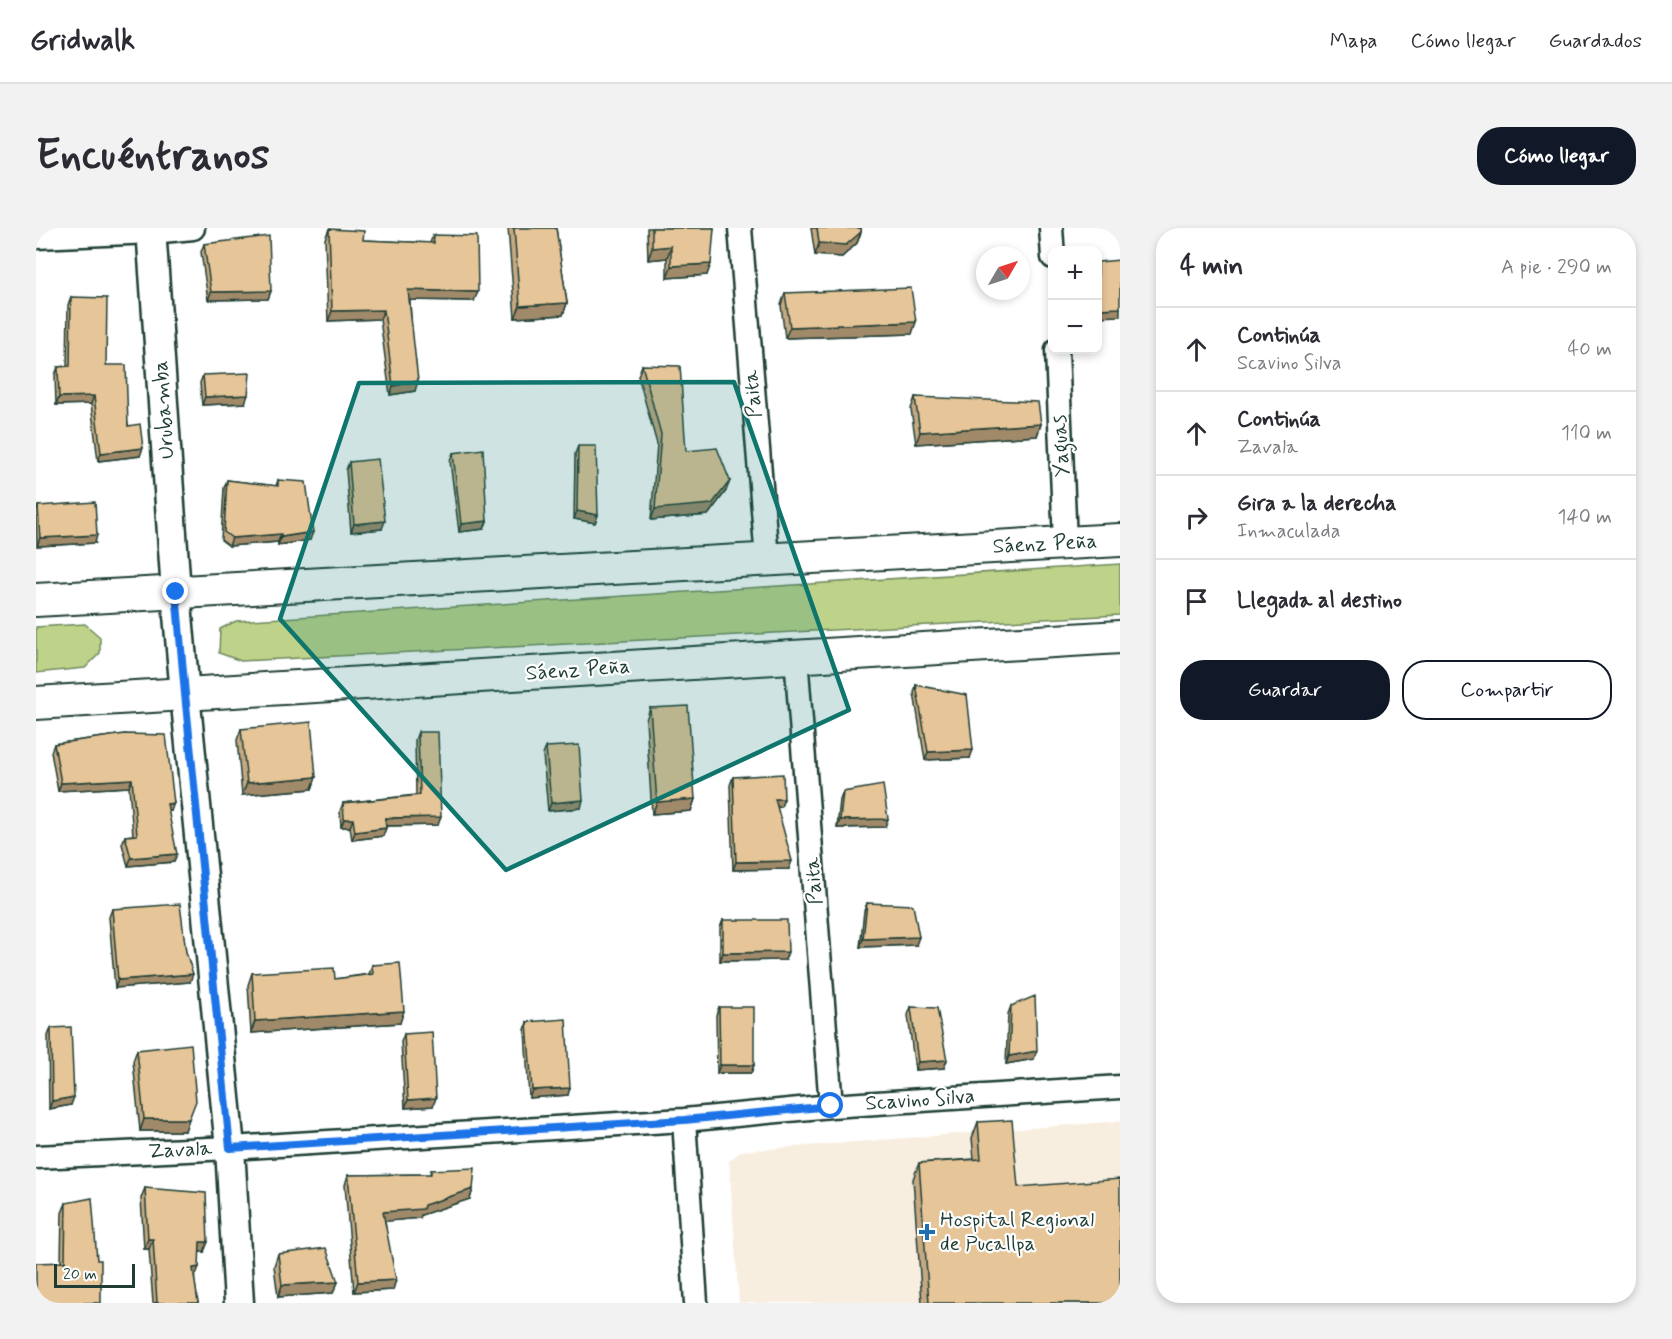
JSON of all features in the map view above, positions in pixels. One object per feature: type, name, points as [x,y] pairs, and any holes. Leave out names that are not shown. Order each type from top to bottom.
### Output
[{"type":"main road","name":"Sáenz Peña","points":[[36,600],[1120,540]]},
{"type":"main road","name":"Sáenz Peña","points":[[36,703],[1120,637]]},
{"type":"street","points":[[36,237],[194,228]]},
{"type":"street","name":"Paita","points":[[740,228],[767,559]]},
{"type":"street","points":[[1051,228],[1052,246]]},
{"type":"street","name":"Urubamba","points":[[152,230],[176,592],[230,1148],[239,1303]]},
{"type":"street","name":"Yaguas","points":[[1057,354],[1065,543]]},
{"type":"street","name":"Paita","points":[[796,657],[831,1106]]},
{"type":"street","name":"Scavino Silva","points":[[684,1120],[831,1106],[1120,1087]]},
{"type":"street","points":[[684,1120],[696,1303]]},
{"type":"street","name":"Zavala","points":[[36,1157],[230,1148],[684,1120]]},
{"type":"highlighted area","points":[[734,382],[849,710],[506,870],[280,619],[359,383]]},
{"type":"shaded area","name":"Hospital Regional de Pucallpa","points":[[1120,1121],[1120,1303],[739,1303],[729,1161],[741,1151]]},
{"type":"green space","points":[[1120,564],[1120,615],[241,661],[219,653],[220,629],[236,621]]},
{"type":"green space","points":[[85,624],[100,637],[100,653],[85,668],[36,673],[36,627]]},
{"type":"building","points":[[514,228],[556,228],[567,303],[520,306]]},
{"type":"building","points":[[652,228],[714,228],[711,264],[671,266],[671,246],[652,248]]},
{"type":"building","points":[[817,228],[861,228],[861,232],[846,245],[819,243]]},
{"type":"building","points":[[329,229],[364,231],[363,240],[434,243],[433,235],[477,236],[478,292],[408,290],[418,381],[393,386],[384,310],[332,311]]},
{"type":"building","points":[[269,236],[271,291],[211,292],[204,244]]},
{"type":"building","points":[[1120,260],[1120,308],[1102,309],[1102,262]]},
{"type":"building","points":[[911,288],[916,322],[790,327],[785,293]]},
{"type":"building","points":[[71,297],[107,298],[106,365],[126,365],[128,426],[140,424],[143,448],[101,453],[94,396],[59,397],[58,367],[70,366]]},
{"type":"building","points":[[642,365],[680,366],[686,451],[717,448],[730,481],[712,504],[655,509],[661,434]]},
{"type":"building","points":[[250,373],[248,395],[205,397],[203,375]]},
{"type":"building","points":[[915,397],[1038,402],[1041,424],[920,432]]},
{"type":"building","points":[[578,446],[596,446],[598,515],[577,511]]},
{"type":"building","points":[[483,449],[487,521],[461,524],[453,453]]},
{"type":"building","points":[[378,459],[385,521],[354,524],[349,462]]},
{"type":"building","points":[[227,480],[278,486],[278,480],[306,482],[313,532],[281,537],[281,534],[232,538],[224,532]]},
{"type":"building","points":[[95,502],[97,535],[40,538],[38,506]]},
{"type":"building","points":[[916,685],[967,695],[973,750],[928,752]]},
{"type":"building","points":[[688,706],[695,799],[657,802],[650,708]]},
{"type":"building","points":[[311,722],[316,777],[247,783],[241,729]]},
{"type":"building","points":[[418,732],[438,732],[441,817],[385,818],[386,828],[355,832],[353,819],[344,819],[343,803],[420,795]]},
{"type":"building","points":[[125,734],[166,735],[174,803],[167,804],[177,854],[131,858],[125,836],[137,835],[132,779],[61,783],[54,744]]},
{"type":"building","points":[[579,745],[583,800],[551,803],[546,747]]},
{"type":"building","points":[[783,774],[784,799],[775,799],[792,861],[736,862],[733,777]]},
{"type":"building","points":[[883,785],[888,819],[840,820],[843,792]]},
{"type":"building","points":[[867,903],[913,905],[919,937],[863,939]]},
{"type":"building","points":[[180,904],[186,952],[193,974],[118,980],[112,909]]},
{"type":"building","points":[[723,920],[787,920],[788,952],[723,953]]},
{"type":"building","points":[[400,963],[404,1011],[255,1021],[252,973],[334,968],[335,979],[373,974],[372,965]]},
{"type":"building","points":[[1035,996],[1037,1051],[1009,1056],[1011,1006]]},
{"type":"building","points":[[719,1007],[754,1007],[754,1065],[720,1065]]},
{"type":"building","points":[[911,1007],[937,1008],[947,1060],[918,1062]]},
{"type":"building","points":[[566,1019],[570,1088],[532,1090],[527,1022]]},
{"type":"building","points":[[71,1027],[74,1097],[52,1101],[51,1028]]},
{"type":"building","points":[[432,1032],[436,1098],[408,1100],[404,1034]]},
{"type":"building","points":[[191,1044],[196,1101],[189,1119],[144,1119],[137,1050]]},
{"type":"building","points":[[1012,1120],[1018,1187],[1120,1179],[1120,1303],[929,1303],[919,1163],[981,1159],[978,1122]]},
{"type":"building","points":[[475,1168],[473,1189],[424,1205],[423,1209],[383,1212],[396,1280],[358,1282],[348,1175],[431,1174],[431,1170]]},
{"type":"building","points":[[145,1188],[206,1193],[208,1242],[200,1242],[199,1267],[193,1268],[198,1303],[157,1303],[153,1239],[148,1239]]},
{"type":"building","points":[[92,1198],[97,1260],[101,1260],[101,1303],[36,1303],[36,1263],[65,1262],[66,1203]]},
{"type":"building","points":[[326,1248],[338,1282],[282,1285],[278,1254]]},
{"type":"place","name":"Hospital Regional de Pucallpa","points":[[927,1232]]},
{"type":"route","points":[[176,592],[230,1148],[684,1120],[831,1106]]}]
